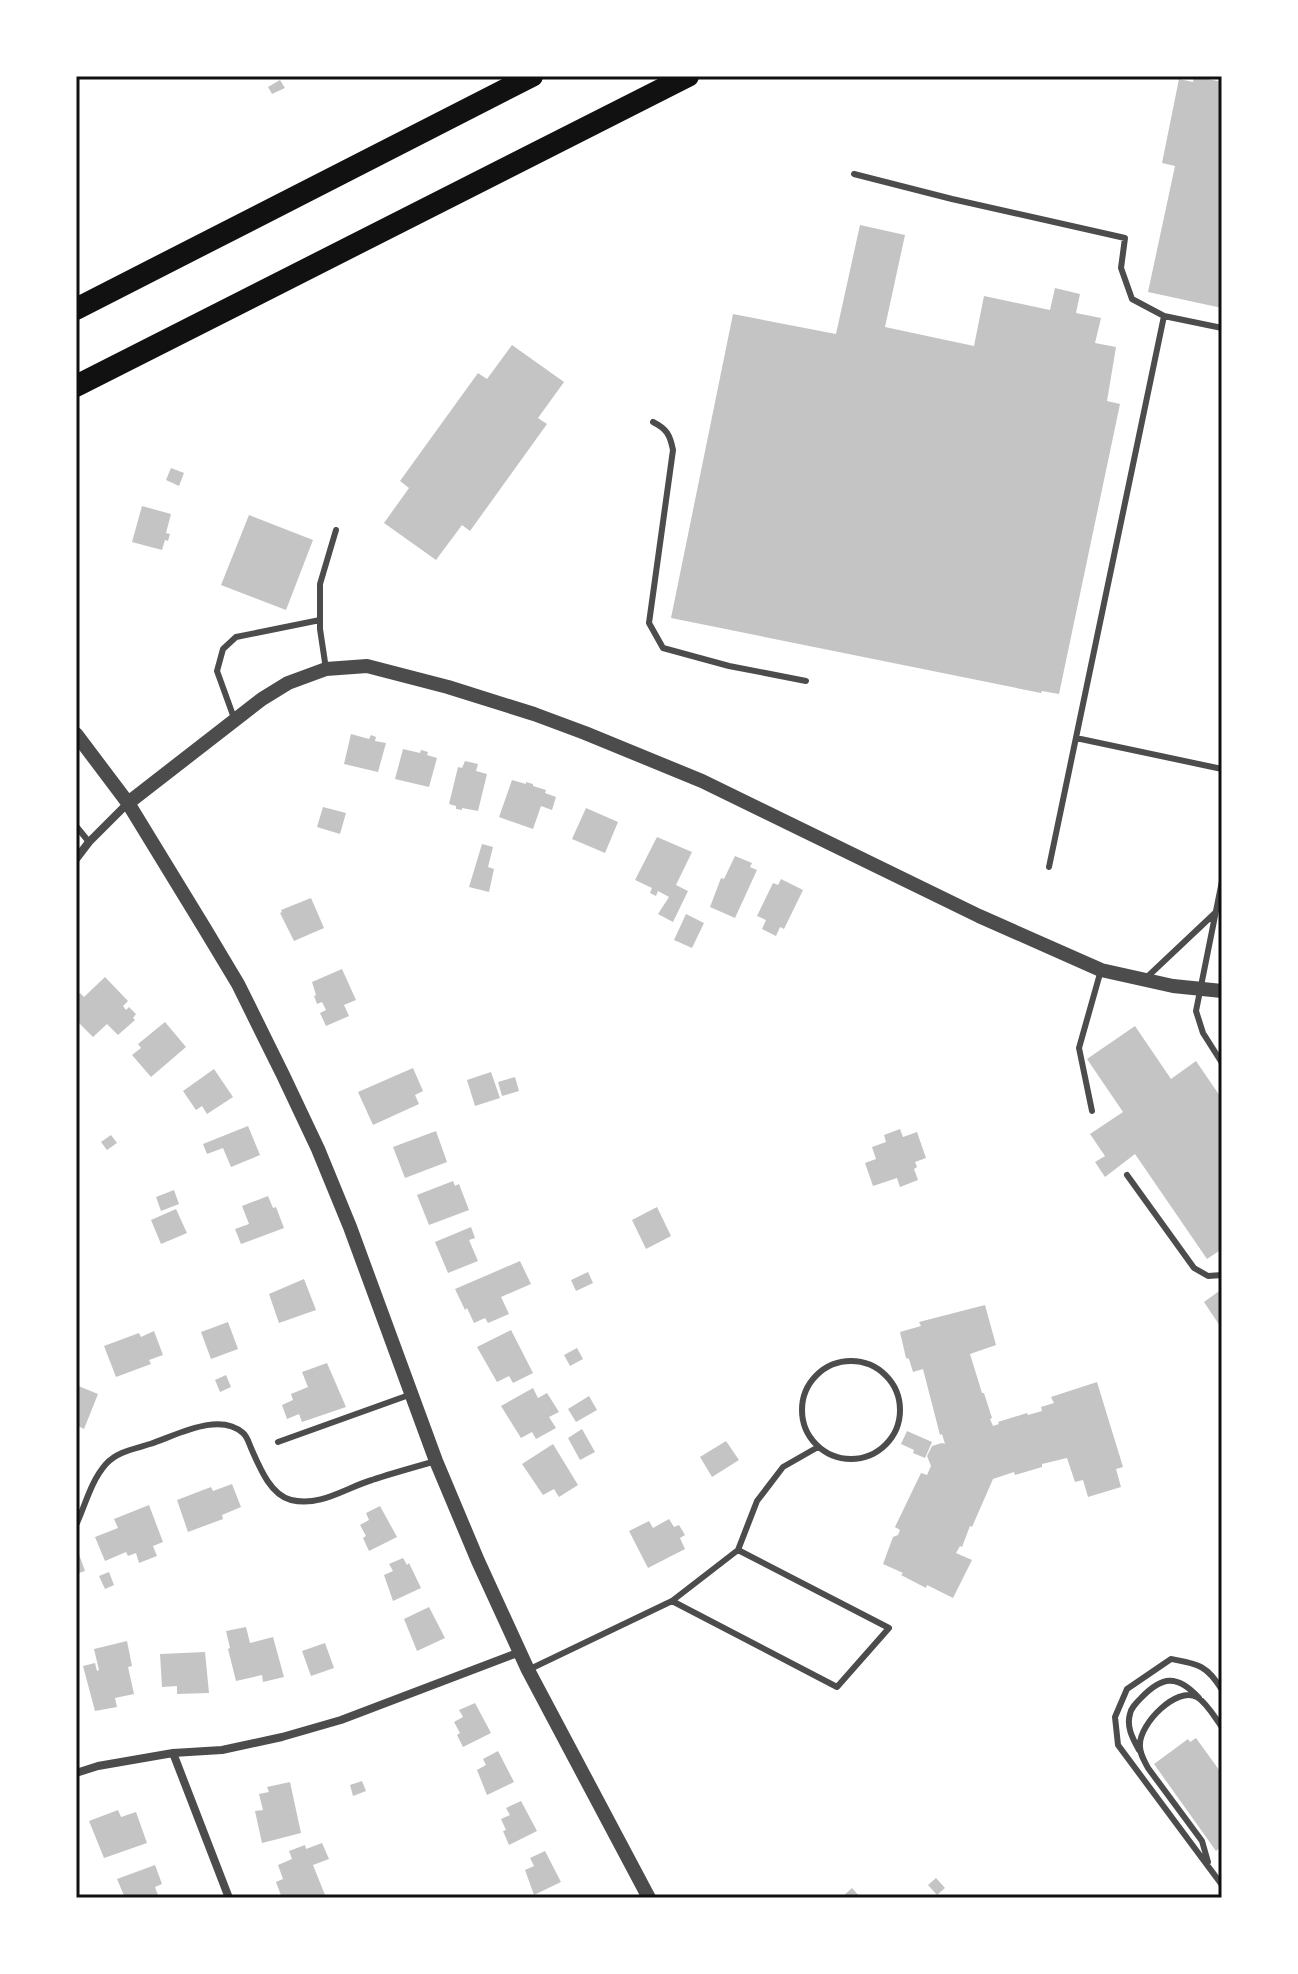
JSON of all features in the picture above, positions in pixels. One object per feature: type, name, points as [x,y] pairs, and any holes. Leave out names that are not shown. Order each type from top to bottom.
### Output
[{"type":"highway","points":[[76,309],[532,76]]},
{"type":"highway","points":[[76,386],[688,76]]},
{"type":"street","points":[[76,859],[128,803],[262,699],[288,683],[326,669],[367,666],[534,714],[702,781],[979,916],[1101,970],[1144,980],[1222,991]]},
{"type":"street","points":[[76,734],[128,803],[238,984],[283,1075],[318,1149],[436,1461],[478,1561],[528,1670],[649,1898]]},
{"type":"street","points":[[76,1773],[98,1766],[173,1753],[222,1750],[282,1737],[341,1720],[520,1652]]},
{"type":"street","points":[[173,1753],[229,1898]]},
{"type":"lane","points":[[854,174],[1125,238],[1121,268],[1132,299],[1164,316],[1222,328]]},
{"type":"lane","points":[[1049,867],[1164,316]]},
{"type":"lane","points":[[653,422],[670,435],[673,450],[649,623],[663,648],[729,666],[806,681]]},
{"type":"lane","points":[[326,669],[320,620],[320,584],[336,530]]},
{"type":"lane","points":[[235,720],[217,671],[223,649],[236,637],[320,620]]},
{"type":"lane","points":[[1076,738],[1222,769]]},
{"type":"lane","points":[[76,826],[89,842]]},
{"type":"lane","points":[[1222,881],[1196,1011],[1203,1033],[1222,1063]]},
{"type":"lane","points":[[1144,980],[1215,913]]},
{"type":"lane","points":[[1092,1111],[1079,1048],[1101,970]]},
{"type":"lane","points":[[1127,1175],[1194,1268],[1208,1276],[1222,1275]]},
{"type":"lane","points":[[845,1360],[861,1361],[877,1367],[889,1378],[897,1392],[900,1408],[898,1424],[891,1439],[879,1450],[864,1457],[848,1459],[832,1456],[818,1447],[807,1434],[801,1403],[806,1388],[816,1374],[829,1365],[845,1360]]},
{"type":"lane","points":[[278,1442],[413,1394]]},
{"type":"lane","points":[[77,1523],[93,1482],[108,1461],[123,1452],[204,1426],[233,1426],[245,1434],[257,1462],[276,1492],[283,1497],[305,1502],[323,1499],[370,1480],[436,1461]]},
{"type":"lane","points":[[528,1670],[672,1601],[738,1550],[757,1501],[783,1467],[818,1447]]},
{"type":"lane","points":[[672,1601],[837,1687],[889,1628],[738,1550]]},
{"type":"lane","points":[[1222,1690],[1209,1671],[1197,1664],[1171,1659],[1127,1689],[1115,1717],[1118,1745],[1222,1885]]},
{"type":"lane","points":[[1209,1868],[1202,1841],[1132,1737],[1130,1713],[1149,1690],[1163,1681],[1171,1680],[1182,1683],[1199,1698],[1222,1727]]},
{"type":"lane","points":[[1142,1756],[1139,1743],[1143,1731],[1160,1710],[1186,1694],[1199,1698]]},
{"type":"building","points":[[1194,76],[1222,82],[1222,308],[1148,292],[1175,166],[1162,163],[1179,79],[1193,82]]},
{"type":"building","points":[[280,80],[285,88],[272,94],[268,87]]},
{"type":"building","points":[[860,225],[905,235],[885,327],[974,346],[984,296],[1050,310],[1055,288],[1080,294],[1076,313],[1101,318],[1095,343],[1116,347],[1107,401],[1120,404],[1059,694],[1041,693],[671,618],[733,314],[836,334]]},
{"type":"building","points":[[512,345],[564,382],[538,418],[547,424],[470,531],[462,525],[436,560],[384,523],[409,488],[400,481],[478,373],[487,379]]},
{"type":"building","points":[[171,468],[184,473],[179,486],[166,480]]},
{"type":"building","points":[[142,506],[171,514],[166,533],[170,534],[162,550],[132,542]]},
{"type":"building","points":[[249,515],[313,540],[286,610],[221,585]]},
{"type":"building","points":[[351,734],[369,739],[371,735],[376,737],[375,741],[386,743],[378,772],[344,764]]},
{"type":"building","points":[[403,749],[420,753],[421,750],[437,758],[429,787],[395,779]]},
{"type":"building","points":[[465,761],[478,764],[476,771],[487,774],[478,811],[456,809],[456,806],[449,804],[458,767],[462,768]]},
{"type":"building","points":[[512,780],[533,784],[556,797],[552,810],[541,806],[533,829],[499,817]]},
{"type":"building","points":[[323,807],[346,813],[340,834],[317,827]]},
{"type":"building","points":[[586,808],[618,822],[605,853],[572,839]]},
{"type":"building","points":[[657,837],[692,852],[676,885],[688,891],[673,922],[658,914],[669,897],[658,891],[656,896],[650,893],[652,888],[635,880]]},
{"type":"building","points":[[482,844],[493,847],[488,867],[494,869],[489,892],[469,887]]},
{"type":"building","points":[[735,856],[752,863],[750,867],[757,870],[735,918],[710,907],[721,878],[724,879]]},
{"type":"building","points":[[781,879],[803,890],[784,929],[780,927],[776,936],[762,929],[766,920],[757,916],[773,883],[778,885]]},
{"type":"building","points":[[311,898],[324,928],[294,941],[281,910]]},
{"type":"building","points":[[686,914],[704,923],[692,948],[674,940]]},
{"type":"building","points":[[342,969],[356,1000],[344,1005],[349,1016],[326,1026],[320,1013],[326,1010],[322,1002],[317,1004],[312,982]]},
{"type":"building","points":[[105,977],[128,1001],[123,1006],[136,1014],[135,1020],[118,1035],[107,1024],[93,1037],[76,1020],[76,997],[80,993],[84,997]]},
{"type":"building","points":[[165,1022],[186,1047],[151,1077],[132,1055],[141,1048],[138,1044]]},
{"type":"building","points":[[1135,1026],[1171,1079],[1196,1061],[1222,1099],[1222,1249],[1207,1259],[1135,1154],[1105,1177],[1095,1162],[1105,1156],[1090,1134],[1123,1112],[1087,1059]]},
{"type":"building","points":[[413,1068],[423,1091],[415,1095],[419,1104],[373,1125],[358,1092]]},
{"type":"building","points":[[214,1069],[233,1097],[207,1114],[202,1106],[196,1110],[183,1091]]},
{"type":"building","points":[[491,1072],[500,1098],[475,1106],[467,1080]]},
{"type":"building","points":[[515,1077],[519,1091],[502,1096],[498,1082]]},
{"type":"building","points":[[248,1126],[260,1155],[231,1167],[223,1148],[207,1154],[203,1144]]},
{"type":"building","points":[[900,1129],[903,1137],[917,1132],[926,1158],[915,1162],[918,1180],[900,1187],[897,1178],[873,1186],[865,1163],[876,1159],[872,1147],[886,1142],[884,1135]]},
{"type":"building","points":[[436,1131],[447,1162],[405,1178],[393,1147]]},
{"type":"building","points":[[111,1135],[117,1143],[107,1150],[101,1142]]},
{"type":"building","points":[[453,1181],[455,1186],[459,1184],[469,1210],[429,1225],[417,1195]]},
{"type":"building","points":[[174,1190],[179,1204],[161,1211],[156,1197]]},
{"type":"building","points":[[268,1196],[284,1228],[241,1244],[235,1229],[249,1224],[242,1206]]},
{"type":"building","points":[[657,1207],[671,1236],[646,1249],[632,1220]]},
{"type":"building","points":[[176,1209],[187,1233],[161,1244],[151,1220]]},
{"type":"building","points":[[471,1227],[475,1238],[469,1240],[478,1261],[448,1273],[435,1242]]},
{"type":"building","points":[[520,1261],[531,1284],[501,1297],[509,1314],[488,1323],[485,1318],[474,1323],[455,1289]]},
{"type":"building","points":[[588,1272],[593,1283],[576,1291],[571,1280]]},
{"type":"building","points":[[304,1279],[316,1310],[279,1323],[269,1294]]},
{"type":"building","points":[[1222,1289],[1222,1329],[1204,1302]]},
{"type":"building","points":[[985,1305],[996,1345],[970,1354],[993,1426],[1027,1413],[1042,1411],[1041,1407],[1054,1403],[1051,1397],[1097,1382],[1123,1467],[1116,1469],[1121,1487],[1088,1497],[1083,1480],[1075,1482],[1067,1458],[993,1479],[962,1547],[956,1553],[972,1560],[953,1598],[927,1585],[926,1588],[883,1564],[893,1537],[900,1530],[895,1527],[921,1473],[927,1475],[931,1466],[927,1456],[932,1446],[945,1444],[923,1369],[913,1372],[900,1332],[921,1326],[919,1322]]},
{"type":"building","points":[[228,1322],[238,1349],[211,1359],[201,1332]]},
{"type":"building","points":[[511,1330],[533,1373],[513,1383],[509,1376],[497,1382],[477,1347]]},
{"type":"building","points":[[154,1331],[163,1355],[149,1360],[151,1364],[116,1377],[104,1346]]},
{"type":"building","points":[[577,1348],[583,1359],[570,1366],[564,1355]]},
{"type":"building","points":[[327,1363],[346,1407],[302,1422],[299,1414],[287,1419],[282,1405],[293,1400],[291,1394],[308,1387],[302,1372]]},
{"type":"building","points":[[226,1375],[231,1387],[220,1392],[215,1380]]},
{"type":"building","points":[[76,1385],[98,1394],[84,1429],[76,1425]]},
{"type":"building","points":[[533,1388],[538,1398],[547,1393],[559,1412],[549,1417],[556,1428],[536,1439],[532,1432],[521,1438],[501,1406]]},
{"type":"building","points":[[589,1396],[597,1410],[576,1422],[568,1409]]},
{"type":"building","points":[[582,1429],[595,1452],[580,1460],[568,1438]]},
{"type":"building","points":[[907,1431],[932,1442],[925,1458],[901,1444]]},
{"type":"building","points":[[726,1441],[739,1460],[712,1477],[700,1457]]},
{"type":"building","points":[[553,1444],[578,1485],[559,1497],[554,1489],[543,1495],[522,1464]]},
{"type":"building","points":[[232,1484],[241,1507],[222,1515],[223,1519],[188,1532],[177,1500],[211,1487],[213,1491]]},
{"type":"building","points":[[149,1505],[163,1542],[153,1546],[157,1556],[139,1563],[136,1553],[128,1556],[126,1552],[105,1561],[95,1537],[118,1528],[114,1519]]},
{"type":"building","points":[[380,1506],[397,1537],[369,1551],[360,1525],[369,1520],[366,1513]]},
{"type":"building","points":[[669,1519],[674,1527],[679,1525],[685,1535],[680,1538],[685,1549],[648,1568],[629,1531],[649,1521],[653,1528]]},
{"type":"building","points":[[76,1546],[85,1571],[76,1574]]},
{"type":"building","points":[[403,1558],[407,1565],[409,1563],[421,1588],[393,1601],[384,1575],[393,1571],[389,1564]]},
{"type":"building","points":[[109,1572],[114,1585],[105,1589],[99,1576]]},
{"type":"building","points":[[429,1607],[445,1638],[417,1651],[404,1619]]},
{"type":"building","points":[[246,1627],[250,1643],[273,1637],[284,1677],[263,1682],[262,1675],[236,1681],[226,1631]]},
{"type":"building","points":[[127,1641],[132,1666],[128,1667],[134,1694],[115,1698],[117,1707],[95,1711],[83,1666],[95,1663],[99,1670],[94,1649]]},
{"type":"building","points":[[325,1643],[334,1668],[311,1676],[302,1651]]},
{"type":"building","points":[[205,1652],[209,1693],[177,1694],[177,1686],[162,1687],[160,1654]]},
{"type":"building","points":[[475,1703],[491,1733],[463,1747],[454,1722],[463,1717],[459,1710]]},
{"type":"building","points":[[1196,1738],[1222,1774],[1222,1846],[1216,1851],[1154,1764],[1188,1739],[1190,1742]]},
{"type":"building","points":[[498,1751],[514,1782],[487,1795],[477,1770],[486,1765],[483,1759]]},
{"type":"building","points":[[362,1781],[366,1791],[353,1796],[350,1785]]},
{"type":"building","points":[[290,1782],[301,1833],[262,1843],[255,1811],[263,1810],[259,1794],[269,1792],[267,1787]]},
{"type":"building","points":[[521,1801],[537,1831],[509,1845],[501,1819],[510,1815],[506,1808]]},
{"type":"building","points":[[118,1810],[121,1817],[136,1812],[147,1843],[104,1858],[89,1821]]},
{"type":"building","points":[[322,1843],[329,1859],[313,1865],[325,1895],[317,1898],[282,1898],[276,1882],[283,1879],[278,1865],[292,1859],[289,1851]]},
{"type":"building","points":[[545,1851],[561,1882],[534,1895],[525,1870],[534,1866],[530,1858]]},
{"type":"building","points":[[155,1865],[162,1884],[155,1887],[159,1898],[125,1898],[117,1879]]},
{"type":"building","points":[[936,1878],[945,1888],[937,1895],[928,1885]]},
{"type":"building","points":[[852,1888],[861,1898],[841,1898]]}]
